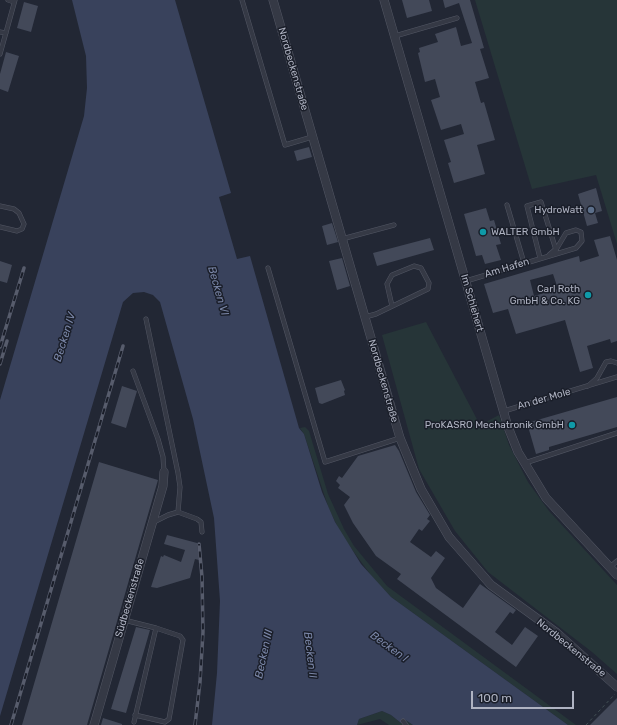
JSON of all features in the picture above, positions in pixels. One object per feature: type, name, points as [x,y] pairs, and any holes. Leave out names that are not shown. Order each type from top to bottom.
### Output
[{"type":"street","name":"Nordbeckenstraße","points":[[273,0],[310,138],[342,239],[400,438],[412,469],[431,508],[449,537],[491,585],[557,634],[617,687]]},
{"type":"street","name":"Im Schlehert","points":[[384,0],[465,281],[511,433],[524,463],[546,498],[617,575]]},
{"type":"street","name":"Südbeckenstraße","points":[[94,725],[163,486],[164,472]]},
{"type":"lane","points":[[0,54],[14,1],[8,0]]},
{"type":"lane","points":[[242,0],[285,145],[310,138]]},
{"type":"lane","points":[[395,36],[458,18]]},
{"type":"lane","points":[[0,32],[6,33]]},
{"type":"lane","points":[[540,258],[526,206],[541,202],[556,250]]},
{"type":"lane","points":[[507,205],[524,263]]},
{"type":"lane","points":[[0,206],[14,209],[19,213],[24,224],[22,229],[17,231],[0,227]]},
{"type":"lane","points":[[342,239],[394,225]]},
{"type":"lane","name":"Am Hafen","points":[[465,281],[549,256],[579,246],[582,242],[581,232],[576,230],[566,233],[556,250],[549,256]]},
{"type":"lane","points":[[365,317],[392,306],[428,289],[429,283],[421,268],[414,266],[392,275],[387,284],[392,306]]},
{"type":"lane","points":[[268,268],[325,462],[400,438]]},
{"type":"lane","points":[[146,319],[178,473],[180,487],[178,512]]},
{"type":"lane","name":"An der Mole","points":[[585,388],[597,378],[606,362],[611,361],[617,363]]},
{"type":"lane","points":[[133,370],[158,439],[163,457],[164,472]]},
{"type":"lane","name":"An der Mole","points":[[504,411],[585,388],[617,377]]},
{"type":"lane","points":[[524,463],[617,433]]},
{"type":"lane","points":[[152,523],[178,512],[197,519],[200,522],[202,532]]},
{"type":"lane","points":[[610,568],[617,561]]},
{"type":"lane","points":[[124,620],[180,636],[183,640],[169,719],[166,722],[135,715]]},
{"type":"lane","points":[[134,722],[156,628]]},
{"type":"lane","points":[[156,725],[158,720]]},
{"type":"path","points":[[586,725],[617,692]]},
{"type":"shaded area","points":[[475,0],[617,0],[617,244],[596,175],[532,189]]},
{"type":"shaded area","points":[[426,322],[480,425],[499,415],[509,445],[528,482],[549,511],[617,585],[617,674],[592,652],[488,572],[455,531],[419,469],[382,335]]},
{"type":"shaded area","points":[[305,427],[309,431],[328,494],[344,529],[354,546],[387,586],[576,725],[568,725],[391,597],[373,578],[342,536],[329,509],[304,434],[300,428]]},
{"type":"shaded area","points":[[382,711],[391,715],[401,723],[404,719],[413,725],[389,725],[380,719],[357,725],[359,719]]},
{"type":"water","points":[[72,0],[175,0],[231,193],[219,197],[237,259],[250,256],[299,428],[304,434],[322,492],[335,522],[361,564],[391,597],[568,725],[413,725],[404,719],[401,723],[391,715],[382,711],[359,719],[357,725],[212,725],[217,673],[220,601],[214,518],[193,419],[160,302],[153,295],[144,292],[133,293],[123,302],[0,716],[0,400],[84,116],[87,88],[86,56]]},
{"type":"building","points":[[402,0],[429,0],[432,11],[407,18]]},
{"type":"building","points":[[443,0],[470,0],[484,48],[480,49],[489,78],[475,82],[481,103],[484,102],[495,140],[477,145],[485,174],[454,183],[448,163],[451,162],[444,140],[464,134],[461,124],[441,130],[431,100],[440,97],[435,79],[425,82],[418,53],[420,52],[419,48],[438,42],[435,34],[456,27],[461,46],[472,43],[459,3],[445,8]]},
{"type":"building","points":[[24,2],[38,6],[31,32],[17,28]]},
{"type":"building","points":[[6,52],[19,56],[8,92],[0,89],[0,74]]},
{"type":"building","points":[[309,147],[312,157],[297,161],[294,151]]},
{"type":"building","points":[[596,188],[602,211],[595,213],[598,223],[587,226],[578,194]]},
{"type":"building","name":"WALTER GmbH","points":[[486,208],[490,221],[494,220],[501,244],[496,245],[501,260],[485,264],[482,255],[476,256],[464,214]]},
{"type":"building","points":[[332,223],[338,242],[327,245],[322,226]]},
{"type":"building","name":"Carl Roth GmbH & Co. KG","points":[[610,236],[617,260],[617,341],[611,343],[610,339],[587,346],[593,368],[580,372],[565,320],[516,334],[508,309],[493,313],[484,284],[579,256],[580,262],[599,256],[594,240]],"holes":[[[553,274],[558,289],[534,296],[530,280]]]},
{"type":"building","points":[[430,238],[434,250],[377,266],[373,253]]},
{"type":"building","points":[[342,258],[350,286],[337,290],[329,261]]},
{"type":"building","points":[[0,261],[12,265],[7,283],[0,281]]},
{"type":"building","points":[[341,380],[345,390],[345,395],[322,404],[319,403],[315,388]]},
{"type":"building","points":[[122,386],[137,391],[126,428],[111,423]]},
{"type":"building","name":"ProKASRO Mechatronik GmbH","points":[[617,397],[617,427],[549,447],[549,450],[536,454],[527,423]]},
{"type":"building","points":[[395,445],[399,451],[416,492],[430,515],[427,519],[430,521],[422,531],[419,529],[410,542],[431,557],[436,551],[445,558],[431,578],[436,588],[463,608],[480,584],[516,610],[513,614],[510,612],[495,632],[512,645],[525,627],[538,636],[516,667],[397,579],[401,574],[376,556],[353,523],[344,505],[350,497],[338,488],[340,485],[336,481],[339,476],[342,478],[358,456]]},
{"type":"building","points":[[99,462],[158,480],[87,725],[22,725]]},
{"type":"building","points":[[167,535],[197,543],[199,560],[195,559],[190,578],[157,588],[151,587],[161,556],[163,557],[164,555],[181,562],[185,550],[164,544]]},
{"type":"building","points":[[136,627],[150,630],[126,713],[111,709]]},
{"type":"building","points":[[617,698],[617,725],[590,725]]},
{"type":"building","points":[[103,718],[122,724],[122,725],[101,725]]},
{"type":"railway","points":[[0,347],[24,268]]},
{"type":"railway","points":[[0,364],[7,341]]},
{"type":"railway","points":[[11,725],[123,346]]},
{"type":"railway","points":[[195,725],[200,682],[203,632],[202,577],[199,544]]},
{"type":"place","name":"HydroWatt","points":[[591,210]]},
{"type":"place","name":"WALTER GmbH","points":[[483,232]]},
{"type":"place","name":"Carl Roth GmbH & Co. KG","points":[[588,295]]},
{"type":"place","name":"ProKASRO Mechatronik GmbH","points":[[572,425]]},
{"type":"water label","name":"Becken VI","points":[[218,291]]},
{"type":"water label","name":"Becken IV","points":[[65,337]]},
{"type":"water label","name":"Becken I","points":[[389,647]]},
{"type":"water label","name":"Becken III","points":[[264,654]]},
{"type":"water label","name":"Becken II","points":[[310,655]]}]
